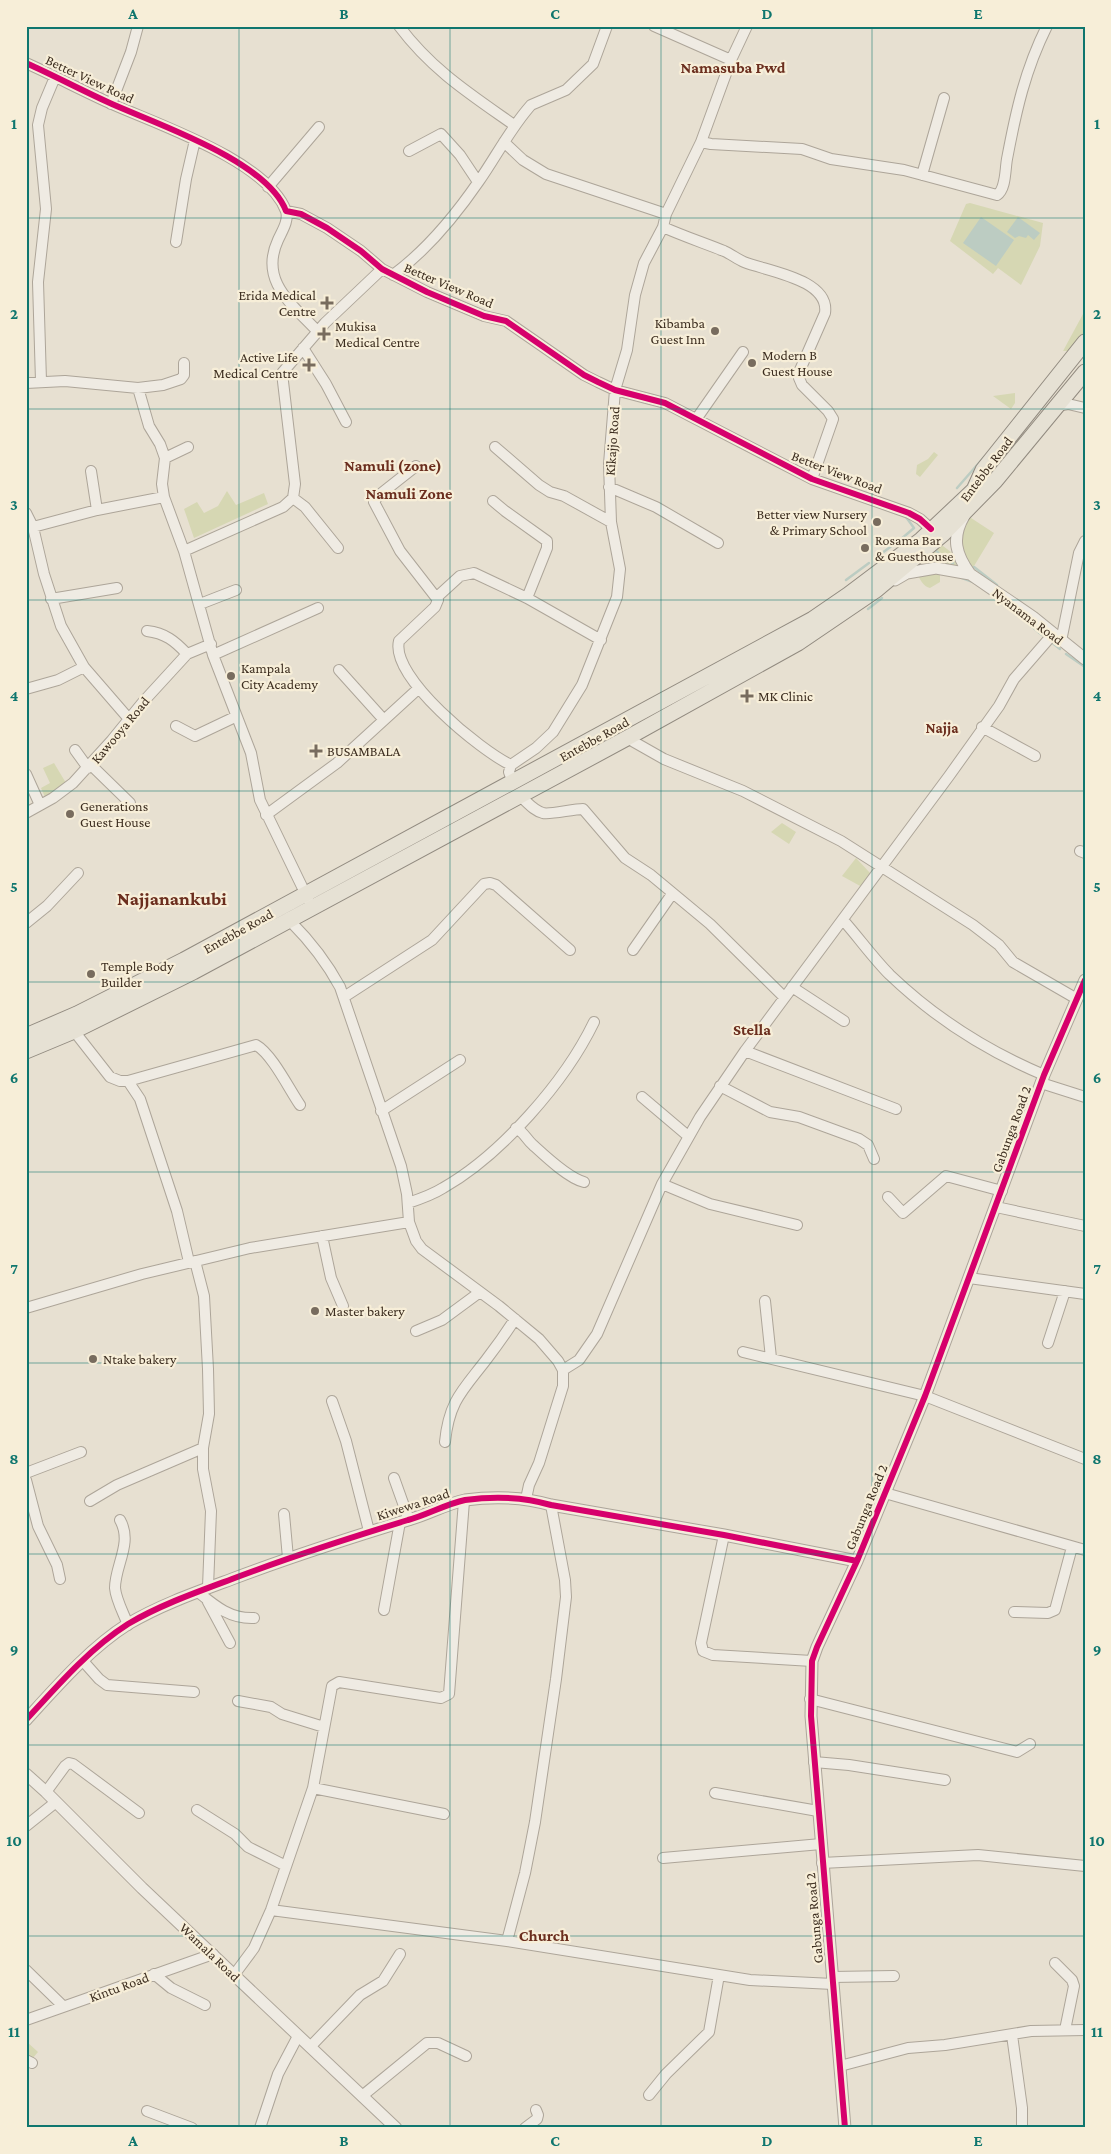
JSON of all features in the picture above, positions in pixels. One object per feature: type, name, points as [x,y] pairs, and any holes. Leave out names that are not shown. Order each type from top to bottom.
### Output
[{"type":"main road","name":"Entebbe Road","points":[[26,1050],[74,1031],[193,972],[285,923],[813,619],[901,556],[974,490],[984,470],[1085,342]]},
{"type":"main road","name":"Entebbe Road","points":[[26,1036],[130,988],[305,893],[627,738],[798,643],[876,590],[928,548],[995,481],[1085,372]]},
{"type":"street","points":[[111,104],[131,52],[138,26]]},
{"type":"street","points":[[399,26],[428,61],[446,77],[514,125]]},
{"type":"street","points":[[393,275],[425,248],[478,182],[514,125],[531,105],[566,90],[593,64],[607,26]]},
{"type":"street","points":[[654,26],[731,60]]},
{"type":"street","name":"Kikajjo Road","points":[[515,762],[545,740],[560,723],[582,685],[617,597],[620,575],[611,522],[609,464],[616,390],[627,350],[638,278],[701,142],[731,60],[746,26]]},
{"type":"street","points":[[701,142],[802,149],[832,159],[922,175],[993,196],[1000,193],[1024,82],[1047,26]]},
{"type":"street","name":"Better View Road","points":[[26,62],[111,104],[211,146],[268,187],[284,205],[286,211],[301,214],[327,228],[393,275],[470,311],[506,321],[584,374],[616,390],[665,403],[812,479],[909,513],[920,519],[931,529]]},
{"type":"street","points":[[41,381],[38,282],[46,209],[38,125],[42,108],[55,77]]},
{"type":"street","points":[[922,175],[944,98]]},
{"type":"street","points":[[268,187],[319,127]]},
{"type":"street","points":[[409,151],[441,134],[460,155],[478,182]]},
{"type":"street","points":[[176,242],[186,179],[195,140]]},
{"type":"street","points":[[504,142],[524,160],[546,174],[592,191],[666,214]]},
{"type":"street","points":[[286,211],[287,221],[274,248],[272,272],[276,284],[283,294],[316,331]]},
{"type":"street","points":[[663,227],[724,251],[745,262],[782,272],[812,288],[822,297],[825,303],[825,313],[799,374],[802,385],[828,411],[833,419],[812,479]]},
{"type":"street","points":[[184,551],[283,507],[293,498],[295,484],[282,380],[284,370],[316,331],[382,269]]},
{"type":"street","points":[[302,348],[326,384],[346,422]]},
{"type":"street","points":[[697,418],[743,352]]},
{"type":"street","points":[[26,383],[41,381],[96,383],[138,388],[181,379],[184,375],[184,363]]},
{"type":"street","points":[[138,388],[148,426],[160,444],[165,458],[162,484],[164,497],[184,551],[214,655],[235,717],[251,753],[260,800],[312,908]]},
{"type":"street","points":[[1057,406],[1068,404],[1084,408]]},
{"type":"street","points":[[165,458],[188,447]]},
{"type":"street","points":[[495,447],[545,489],[564,496],[611,522]]},
{"type":"street","points":[[416,466],[378,496],[374,502],[400,551],[437,597],[437,605],[399,641],[397,646],[398,655],[419,688],[435,707],[483,748],[496,758],[515,762],[510,772],[516,790],[536,810],[545,814],[570,809],[583,809],[626,858],[710,924],[784,997]]},
{"type":"street","points":[[91,471],[97,510]]},
{"type":"street","points":[[609,487],[656,507],[718,543]]},
{"type":"street","points":[[32,527],[97,510],[164,497]]},
{"type":"street","points":[[293,498],[305,507],[338,548]]},
{"type":"street","points":[[493,501],[548,541],[527,598]]},
{"type":"street","name":"Nyanama Road","points":[[968,509],[960,523],[956,544],[957,553],[970,574]]},
{"type":"street","points":[[26,513],[32,527],[51,599],[61,626],[84,667],[129,719]]},
{"type":"street","points":[[562,1370],[579,1360],[597,1334],[662,1184],[688,1136],[720,1086],[784,997],[883,867],[999,706],[1014,679],[1057,637],[1079,553],[1085,541]]},
{"type":"street","name":"Nyanama Road","points":[[876,590],[907,573],[921,570],[945,569],[970,574],[1033,617],[1085,659]]},
{"type":"street","points":[[437,597],[460,576],[471,572],[527,598],[601,640]]},
{"type":"street","points":[[51,599],[117,588]]},
{"type":"street","points":[[200,604],[236,590]]},
{"type":"street","points":[[214,655],[318,608]]},
{"type":"street","points":[[147,630],[160,632],[169,637],[187,654]]},
{"type":"street","name":"Kawooya Road","points":[[26,813],[73,782],[187,654],[211,644]]},
{"type":"street","points":[[26,689],[58,680],[84,667]]},
{"type":"street","points":[[339,670],[384,720]]},
{"type":"street","points":[[266,815],[337,763],[419,688]]},
{"type":"street","points":[[176,726],[194,736],[235,717]]},
{"type":"street","points":[[982,728],[1035,756]]},
{"type":"street","points":[[627,738],[664,759],[743,791],[841,841],[973,926],[999,945],[1013,962],[1077,999]]},
{"type":"street","points":[[75,750],[89,766],[130,803]]},
{"type":"street","points":[[26,774],[40,805]]},
{"type":"street","points":[[26,923],[47,906],[78,873]]},
{"type":"street","points":[[344,997],[432,940],[484,884],[490,883],[496,886],[570,950]]},
{"type":"street","points":[[633,950],[672,894]]},
{"type":"street","points":[[276,909],[285,923],[291,922],[318,952],[334,975],[344,997],[401,1166],[408,1203],[408,1222],[416,1241],[430,1256],[515,1319],[551,1351],[562,1370],[563,1386],[540,1463],[529,1485],[526,1499]]},
{"type":"street","points":[[843,920],[890,975],[962,1032],[1042,1079],[1085,1096]]},
{"type":"street","name":"Gabunga Road 2","points":[[845,2128],[814,1762],[810,1699],[812,1661],[857,1561],[925,1396],[1042,1079],[1085,980]]},
{"type":"street","points":[[792,987],[844,1021]]},
{"type":"street","points":[[408,1203],[439,1191],[457,1179],[483,1159],[516,1128],[548,1093],[581,1047],[594,1022]]},
{"type":"street","points":[[74,1031],[110,1077],[120,1081],[128,1081],[256,1045],[262,1048],[300,1105]]},
{"type":"street","points":[[745,1051],[896,1109]]},
{"type":"street","points":[[382,1111],[460,1060]]},
{"type":"street","points":[[128,1081],[140,1098],[204,1296],[209,1414],[203,1448],[203,1475],[211,1511],[204,1593],[230,1643]]},
{"type":"street","points":[[720,1086],[770,1112],[799,1117],[860,1140],[868,1145],[874,1160]]},
{"type":"street","points":[[642,1097],[688,1136]]},
{"type":"street","points":[[516,1128],[523,1132],[532,1144],[564,1170],[577,1180],[584,1182]]},
{"type":"street","points":[[888,1197],[903,1213],[946,1176],[1002,1191]]},
{"type":"street","points":[[662,1184],[710,1204],[797,1225]]},
{"type":"street","points":[[996,1207],[1085,1226]]},
{"type":"street","points":[[26,1308],[126,1279],[250,1248],[408,1222]]},
{"type":"street","points":[[322,1236],[331,1278],[343,1306]]},
{"type":"street","points":[[969,1278],[1085,1294]]},
{"type":"street","points":[[1048,1343],[1065,1291]]},
{"type":"street","points":[[416,1331],[442,1320],[480,1292]]},
{"type":"street","points":[[764,1301],[771,1358]]},
{"type":"street","points":[[445,1442],[447,1425],[460,1392],[486,1361],[515,1319]]},
{"type":"street","points":[[743,1352],[925,1396],[1085,1459]]},
{"type":"street","points":[[332,1401],[346,1440],[369,1531]]},
{"type":"street","points":[[90,1501],[125,1482],[203,1448]]},
{"type":"street","points":[[26,1473],[81,1452]]},
{"type":"street","points":[[384,1610],[404,1521],[394,1478]]},
{"type":"street","points":[[26,1480],[38,1526],[57,1566],[60,1579]]},
{"type":"street","points":[[885,1493],[1085,1550]]},
{"type":"street","name":"Kiwewa Road","points":[[26,1720],[83,1662],[128,1625],[288,1558],[464,1500],[526,1499],[857,1561]]},
{"type":"street","points":[[234,1975],[254,1948],[271,1910],[286,1866],[312,1788],[331,1689],[339,1682],[441,1698],[449,1694],[464,1500]]},
{"type":"street","points":[[507,1941],[525,1873],[535,1822],[566,1597],[565,1580],[551,1505]]},
{"type":"street","points":[[284,1514],[288,1558]]},
{"type":"street","points":[[120,1520],[125,1531],[125,1540],[116,1589],[128,1625]]},
{"type":"street","points":[[724,1535],[701,1643],[703,1651],[714,1655],[812,1661]]},
{"type":"street","points":[[1014,1612],[1048,1613],[1054,1610],[1072,1547]]},
{"type":"street","points":[[204,1593],[236,1618],[254,1618]]},
{"type":"street","points":[[83,1662],[99,1680],[108,1685],[194,1692]]},
{"type":"street","points":[[810,1699],[1017,1752],[1030,1744]]},
{"type":"street","points":[[238,1701],[271,1707],[282,1714],[324,1727]]},
{"type":"street","points":[[814,1762],[849,1765],[945,1780]]},
{"type":"street","points":[[46,1792],[65,1766],[68,1763],[73,1764],[139,1813]]},
{"type":"street","name":"Wamala Road","points":[[26,1774],[396,2128]]},
{"type":"street","points":[[312,1788],[444,1814]]},
{"type":"street","points":[[715,1793],[818,1812]]},
{"type":"street","points":[[26,1826],[56,1802]]},
{"type":"street","points":[[198,1810],[235,1834],[248,1847],[286,1866]]},
{"type":"street","points":[[664,1858],[821,1844]]},
{"type":"street","points":[[822,1863],[978,1855],[1085,1866]]},
{"type":"street","points":[[271,1910],[507,1941],[750,1980],[832,1980],[894,1976]]},
{"type":"street","name":"Kintu Road","points":[[26,2020],[213,1954]]},
{"type":"street","points":[[310,2047],[360,1996],[384,1981],[400,1954]]},
{"type":"street","points":[[1055,1963],[1072,1980],[1074,1986],[1065,2030]]},
{"type":"street","points":[[26,1970],[63,2006]]},
{"type":"street","points":[[154,1974],[177,1992],[205,2005]]},
{"type":"street","points":[[649,2095],[666,2074],[709,2032],[719,1975]]},
{"type":"street","points":[[840,2066],[908,2048],[944,2045],[1031,2031],[1085,2030]]},
{"type":"street","points":[[1012,2035],[1022,2108],[1022,2128]]},
{"type":"street","points":[[260,2128],[278,2074],[298,2036]]},
{"type":"street","points":[[362,2096],[427,2043],[438,2043],[466,2056]]},
{"type":"street","points":[[525,2128],[537,2119],[536,2110]]},
{"type":"street","points":[[147,2111],[192,2128]]},
{"type":"green space","points":[[970,203],[1043,223],[1040,246],[1021,285],[998,268],[993,274],[950,241],[966,204]]},
{"type":"green space","points":[[1083,314],[1085,315],[1085,333],[1072,351],[1063,351]]},
{"type":"green space","points":[[1015,393],[1015,403],[1011,409],[993,396]]},
{"type":"green space","points":[[934,452],[938,455],[920,477],[916,474],[917,465],[928,459]]},
{"type":"green space","points":[[227,491],[236,505],[264,493],[268,504],[194,538],[184,509],[197,502],[204,513],[218,506]]},
{"type":"green space","points":[[968,516],[994,533],[971,571],[962,544],[963,532]]},
{"type":"green space","points":[[939,543],[955,555],[957,567],[942,565],[928,552]]},
{"type":"green space","points":[[933,573],[940,575],[940,582],[930,588],[924,585],[918,575]]},
{"type":"green space","points":[[54,763],[66,783],[45,797],[41,788],[50,783],[43,768]]},
{"type":"green space","points":[[782,823],[796,832],[789,844],[771,832]]},
{"type":"green space","points":[[856,858],[871,874],[862,887],[842,876]]},
{"type":"green space","points":[[26,2041],[38,2052],[32,2059],[26,2056]]},
{"type":"shaded area","points":[[981,217],[1014,240],[996,266],[963,243]]},
{"type":"shaded area","points":[[1018,217],[1040,233],[1034,240],[1028,235],[1026,238],[1019,236],[1015,238],[1007,232]]},
{"type":"waterway","points":[[957,488],[985,456]]},
{"type":"waterway","points":[[906,517],[914,528]]},
{"type":"waterway","points":[[900,540],[914,528]]},
{"type":"waterway","points":[[878,556],[893,545]]},
{"type":"waterway","points":[[933,548],[947,561],[953,563]]},
{"type":"waterway","points":[[846,580],[869,563]]},
{"type":"waterway","points":[[974,567],[997,585],[996,587]]},
{"type":"waterway","points":[[962,578],[973,582]]},
{"type":"waterway","points":[[868,609],[882,598]]},
{"type":"waterway","points":[[1007,606],[1042,635]]},
{"type":"waterway","points":[[1050,641],[1060,649]]},
{"type":"waterway","points":[[1066,654],[1085,667]]},
{"type":"cycle path","points":[[26,63],[112,104],[210,147],[257,176],[275,193],[286,211],[301,214],[327,228],[361,251],[382,269],[427,292],[484,316],[506,321],[584,375],[615,390],[665,403],[812,479],[909,513],[920,519],[931,529]]},
{"type":"cycle path","points":[[845,2128],[811,1716],[812,1661],[857,1561],[925,1396],[1044,1075],[1085,980]]},
{"type":"cycle path","points":[[26,1720],[74,1668],[100,1644],[128,1624],[153,1611],[192,1594],[276,1563],[465,1500],[487,1498],[530,1500],[857,1561]]},
{"type":"place","name":"Erida Medical Centre","points":[[327,303]]},
{"type":"place","name":"Kibamba Guest Inn","points":[[715,331]]},
{"type":"place","name":"Mukisa Medical Centre","points":[[324,334]]},
{"type":"place","name":"Modern B Guest House","points":[[752,363]]},
{"type":"place","name":"Active Life Medical Centre","points":[[309,365]]},
{"type":"place","name":"Better view Nursery & Primary School","points":[[877,522]]},
{"type":"place","name":"Rosama Bar & Guesthouse","points":[[865,548]]},
{"type":"place","name":"Kampala City Academy","points":[[231,676]]},
{"type":"place","name":"MK Clinic","points":[[747,696]]},
{"type":"place","name":"BUSAMBALA","points":[[316,751]]},
{"type":"place","name":"Generations Guest House","points":[[70,814]]},
{"type":"place","name":"Temple Body Builder","points":[[91,974]]},
{"type":"place","name":"Master bakery","points":[[315,1311]]},
{"type":"place","name":"Ntake bakery","points":[[93,1359]]},
{"type":"district","name":"Namasuba Pwd","points":[[733,67]]},
{"type":"district","name":"Namuli (zone)","points":[[393,465]]},
{"type":"district","name":"Namuli Zone","points":[[409,493]]},
{"type":"district","name":"Najja","points":[[942,728]]},
{"type":"district","name":"Najjanankubi","points":[[172,898]]},
{"type":"district","name":"Stella","points":[[752,1029]]},
{"type":"district","name":"Church","points":[[544,1935]]}]
